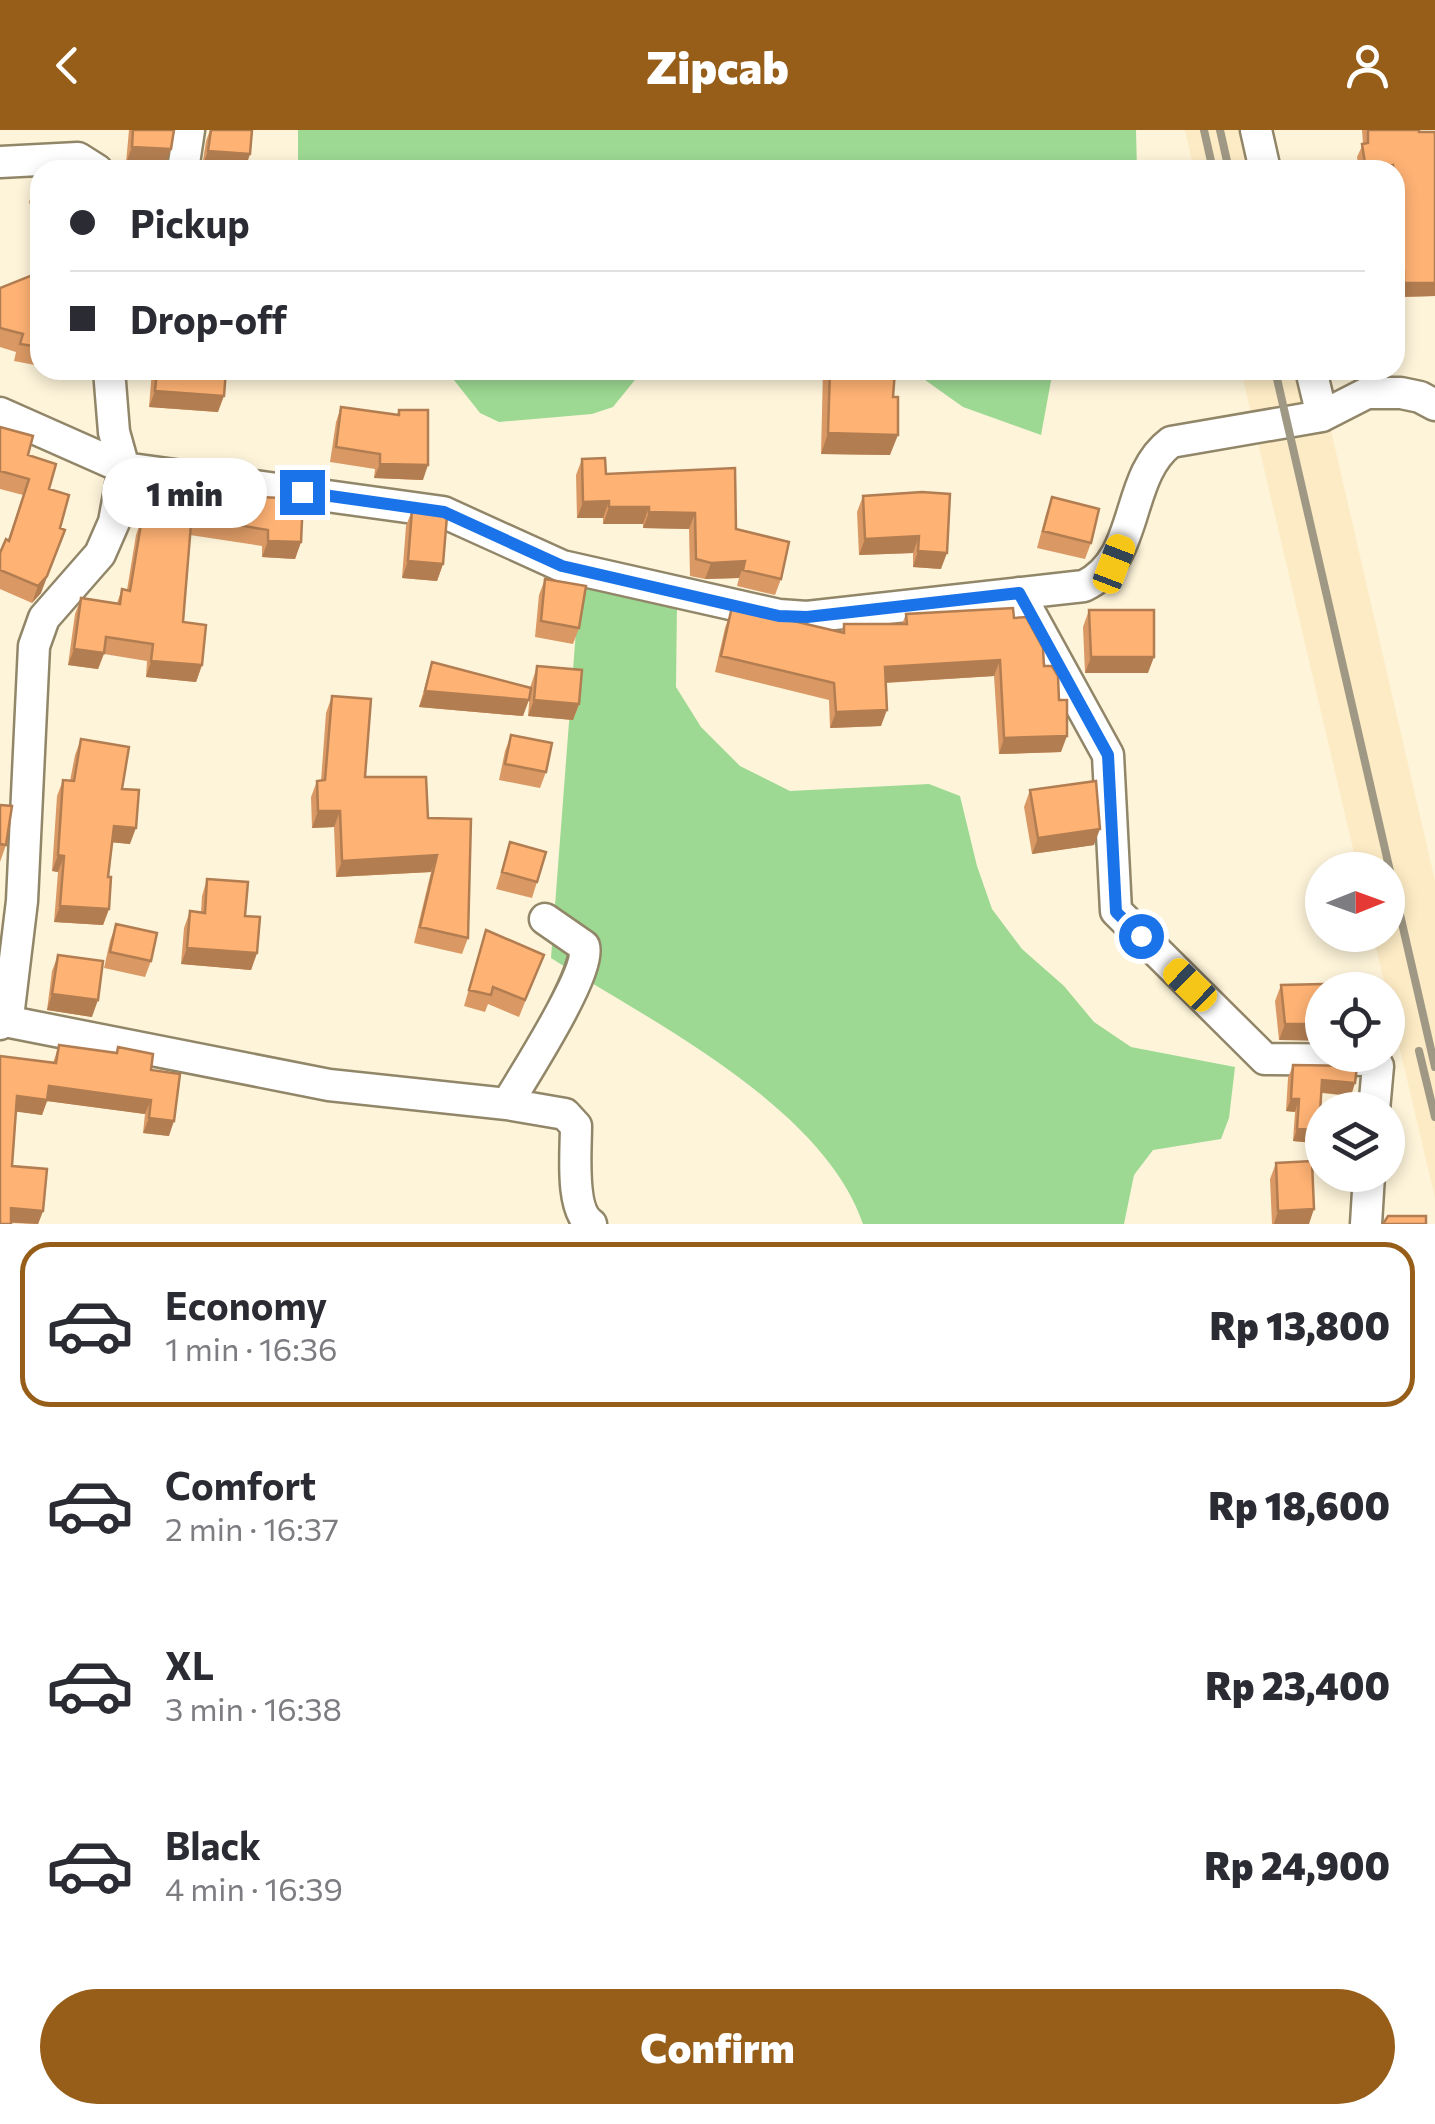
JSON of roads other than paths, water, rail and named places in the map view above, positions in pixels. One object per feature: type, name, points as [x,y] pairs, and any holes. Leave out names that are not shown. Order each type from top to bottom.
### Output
[{"type":"street","points":[[184,160],[189,130]]},
{"type":"street","points":[[1256,130],[1263,160]]},
{"type":"street","points":[[0,162],[30,160]]},
{"type":"street","points":[[39,160],[81,160]]},
{"type":"street","points":[[110,380],[114,432],[124,468],[114,522],[100,554],[44,618],[34,646],[11,903],[9,1009],[2,1022],[329,1085],[565,1114],[576,1126],[578,1206],[585,1221],[591,1224]]},
{"type":"street","points":[[1313,380],[1322,416]]},
{"type":"street","points":[[0,413],[124,468],[444,512],[562,566],[779,616],[807,617],[1084,586],[1100,578],[1114,564],[1159,451],[1171,442],[1322,416],[1366,392],[1401,393],[1435,405]]},
{"type":"street","points":[[1019,593],[1108,755],[1116,912],[1265,1059],[1374,1060],[1378,1066],[1376,1092]]},
{"type":"street","points":[[507,1104],[561,1012],[586,958],[584,946],[545,919]]},
{"type":"street","points":[[1366,1224],[1368,1192]]},
{"type":"railway","points":[[1204,130],[1211,160]]},
{"type":"railway","points":[[1220,130],[1227,160]]},
{"type":"railway","points":[[1277,380],[1435,1067]]},
{"type":"railway","points":[[1419,1051],[1435,1117]]}]
